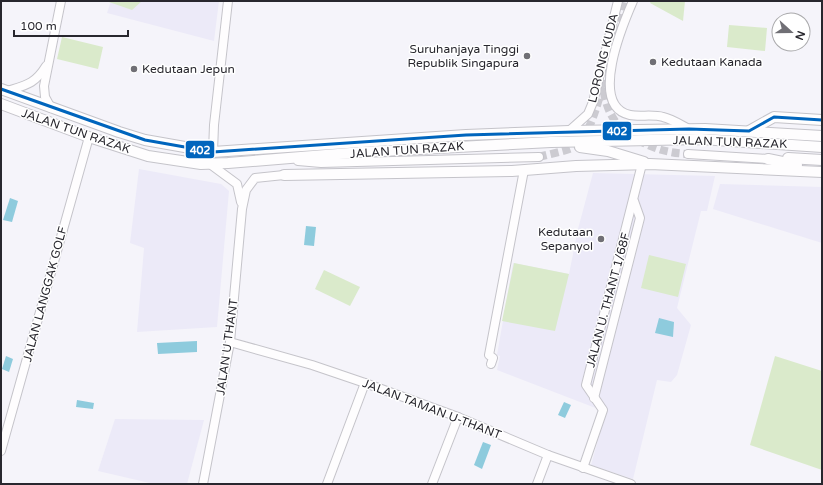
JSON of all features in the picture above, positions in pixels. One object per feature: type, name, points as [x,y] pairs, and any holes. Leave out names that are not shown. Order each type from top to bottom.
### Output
[{"type":"main road","name":"JALAN TUN RAZAK","points":[[4,90],[51,108],[145,140],[213,152],[569,131],[689,129],[822,136]]},
{"type":"main road","name":"JALAN TUN RAZAK","points":[[1,104],[148,156],[210,164],[363,152],[551,142],[702,139],[822,147]]},
{"type":"main road","name":"JALAN TUN RAZAK","points":[[749,131],[774,117],[822,120]]},
{"type":"main road","points":[[551,142],[608,151],[646,164]]},
{"type":"main road","points":[[768,159],[785,158],[822,160]]},
{"type":"main road","points":[[768,159],[789,164],[822,167]]},
{"type":"main road","name":"JALAN TUN RAZAK","points":[[284,175],[524,170],[646,164],[822,172]]},
{"type":"street","points":[[51,108],[44,92],[48,64],[61,1]]},
{"type":"street","points":[[213,152],[214,125],[228,1]]},
{"type":"street","name":"LORONG KUDA","points":[[569,131],[588,114],[593,102],[618,1]]},
{"type":"street","name":"LORONG KUDA","points":[[633,1],[622,25],[610,70],[609,80],[611,97],[620,110],[628,115],[663,116],[689,129]]},
{"type":"street","points":[[4,90],[37,79],[48,64]]},
{"type":"street","name":"JALAN LANGGAK GOLF","points":[[1,451],[89,136]]},
{"type":"street","points":[[688,154],[768,159]]},
{"type":"street","points":[[279,159],[321,163],[539,157]]},
{"type":"street","name":"JALAN U THANT","points":[[210,164],[237,184],[242,209]]},
{"type":"street","name":"JALAN U. THANT 1/68F","points":[[583,468],[603,410],[586,385],[634,201],[646,164]]},
{"type":"street","points":[[491,364],[493,358],[489,354],[524,170]]},
{"type":"street","name":"JALAN U THANT","points":[[203,484],[230,342],[242,209],[246,190],[252,180],[259,176],[284,175]]},
{"type":"street","name":"JALAN TAMAN U-THANT","points":[[230,342],[312,365],[365,383],[458,417],[548,455],[631,484]]},
{"type":"street","points":[[327,484],[365,383]]},
{"type":"street","points":[[432,484],[458,417]]},
{"type":"street","points":[[537,484],[548,455]]},
{"type":"shaded area","points":[[111,1],[219,1],[214,41],[107,13]]},
{"type":"shaded area","points":[[139,169],[221,184],[229,191],[217,327],[137,332],[144,248],[130,243]]},
{"type":"shaded area","points":[[593,173],[715,176],[707,211],[701,211],[677,308],[691,325],[677,375],[671,382],[657,380],[633,479],[591,465],[606,412],[497,370],[500,356],[497,355],[513,263],[569,274],[578,229]]},
{"type":"shaded area","points":[[720,184],[822,187],[822,243],[713,209]]},
{"type":"shaded area","points":[[115,419],[204,420],[187,484],[154,484],[98,471]]},
{"type":"green space","points":[[106,1],[142,1],[132,10]]},
{"type":"green space","points":[[651,1],[685,1],[683,21],[650,3]]},
{"type":"green space","points":[[729,25],[767,28],[765,51],[727,47]]},
{"type":"green space","points":[[62,37],[103,47],[98,69],[57,59]]},
{"type":"green space","points":[[649,255],[686,264],[678,297],[641,288]]},
{"type":"green space","points":[[514,263],[569,274],[555,331],[502,321]]},
{"type":"green space","points":[[324,270],[360,287],[350,306],[315,289]]},
{"type":"green space","points":[[775,356],[822,371],[822,470],[750,445]]},
{"type":"water","points":[[10,198],[18,201],[12,222],[3,220]]},
{"type":"water","points":[[306,226],[316,227],[314,246],[304,245]]},
{"type":"water","points":[[659,318],[674,322],[673,337],[655,333]]},
{"type":"water","points":[[197,341],[197,352],[158,354],[157,343]]},
{"type":"water","points":[[6,356],[13,359],[9,372],[2,369]]},
{"type":"water","points":[[77,400],[94,403],[93,409],[76,407]]},
{"type":"water","points":[[564,402],[571,405],[565,418],[558,415]]},
{"type":"water","points":[[483,442],[491,445],[482,469],[474,465]]},
{"type":"tunnel","points":[[613,45],[625,1]]},
{"type":"tunnel","points":[[604,68],[603,85],[606,102],[614,119],[625,131]]},
{"type":"tunnel","points":[[539,157],[572,148],[584,137],[592,120],[603,86]]},
{"type":"tunnel","points":[[638,140],[662,150],[688,154]]},
{"type":"transit line","name":"402","points":[[1,89],[145,140],[213,152],[466,135],[689,129],[749,131],[774,117],[822,120]]},
{"type":"place","name":"Suruhanjaya Tinggi Republik Singapura","points":[[527,56]]},
{"type":"place","name":"Kedutaan Kanada","points":[[653,62]]},
{"type":"place","name":"Kedutaan Jepun","points":[[134,69]]},
{"type":"place","name":"Kedutaan Sepanyol","points":[[601,239]]}]
